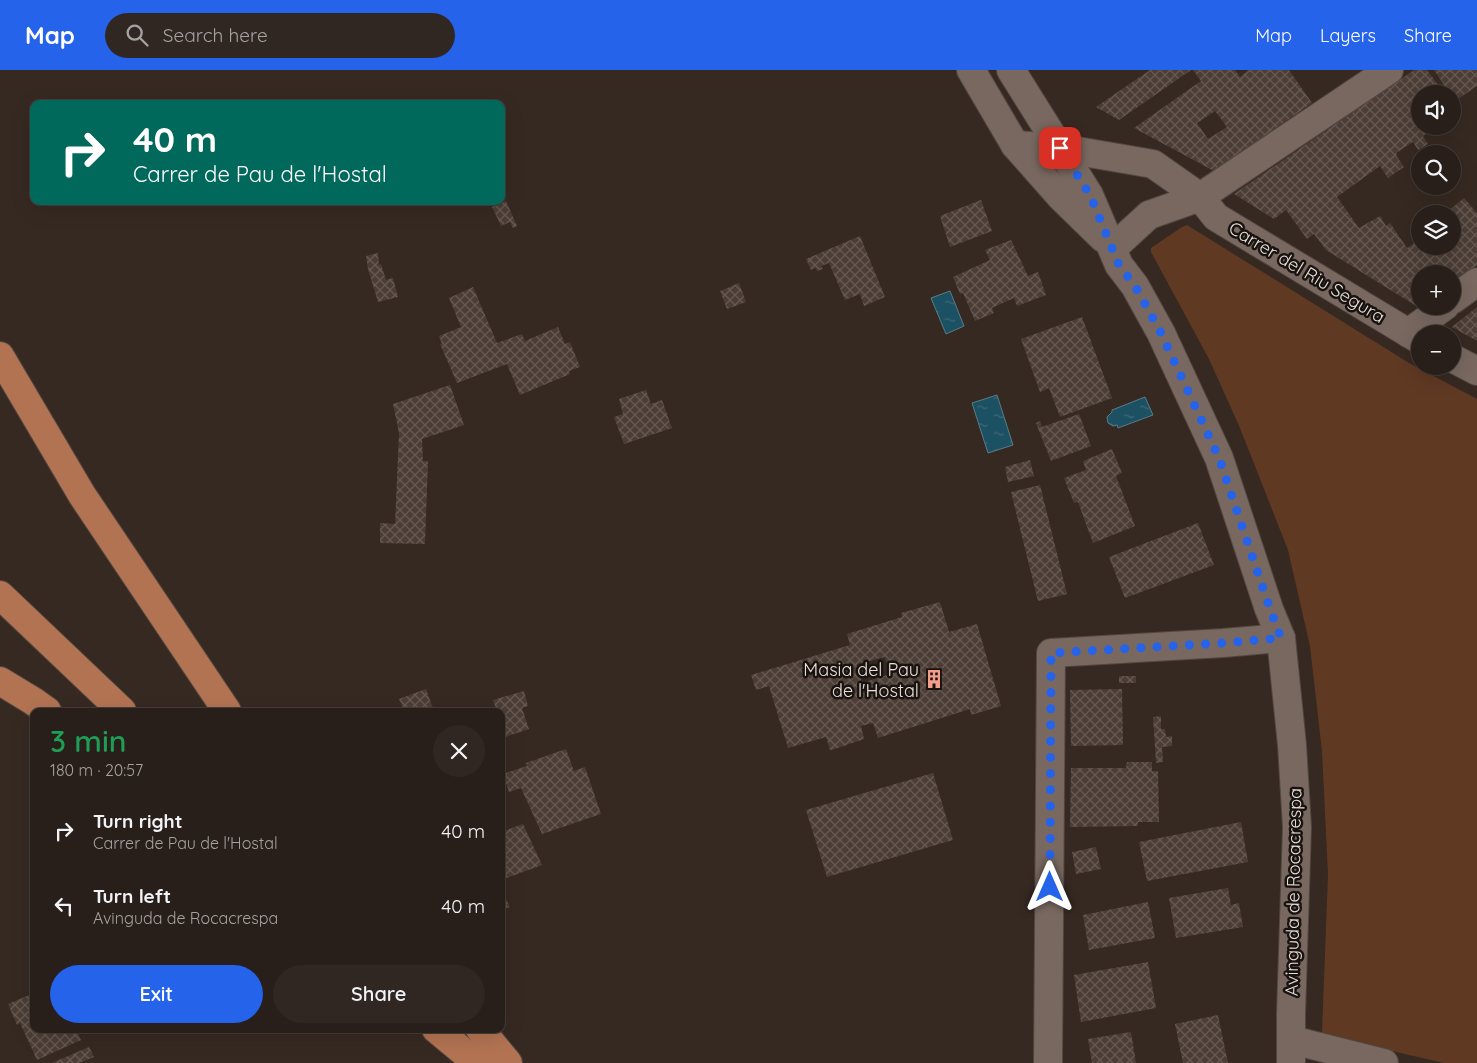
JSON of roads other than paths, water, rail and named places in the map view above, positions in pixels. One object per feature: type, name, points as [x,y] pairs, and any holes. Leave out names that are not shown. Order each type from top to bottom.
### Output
[{"type":"highway","points":[[0,356],[82,494],[225,708]]},
{"type":"highway","points":[[0,595],[119,708]]},
{"type":"highway","points":[[0,681],[43,708]]},
{"type":"highway","points":[[441,1033],[477,1063]]},
{"type":"highway","points":[[459,1033],[490,1063]]},
{"type":"highway","points":[[483,1033],[508,1063]]},
{"type":"street","name":"Avinguda de Rocacrespa","points":[[971,70],[1015,145],[1061,197],[1113,248]]},
{"type":"street","name":"Avinguda de Rocacrespa","points":[[1011,70],[1090,195],[1119,265],[1135,286],[1161,333],[1219,458],[1281,638],[1292,745],[1297,827],[1291,1052]]},
{"type":"street","points":[[1113,248],[1149,214],[1200,198],[1389,70]]},
{"type":"street","name":"Carrer del Riu Segura","points":[[1015,145],[1060,148],[1153,164],[1200,198],[1216,217],[1411,334]]},
{"type":"street","points":[[1461,294],[1477,282]]},
{"type":"street","points":[[1425,325],[1435,315]]},
{"type":"street","points":[[1461,363],[1477,371]]},
{"type":"street","points":[[1048,1063],[1051,653],[1281,638]]},
{"type":"street","points":[[1291,1052],[1384,1063]]},
{"type":"water","points":[[950,291],[964,326],[946,334],[931,298]]},
{"type":"water","points":[[997,395],[1013,445],[988,453],[972,403]]},
{"type":"water","points":[[1145,397],[1153,415],[1118,428],[1117,425],[1113,426],[1108,423],[1107,417],[1112,410]]},
{"type":"place","name":"Masia del Pau de l'Hostal","points":[[934,679]]}]
